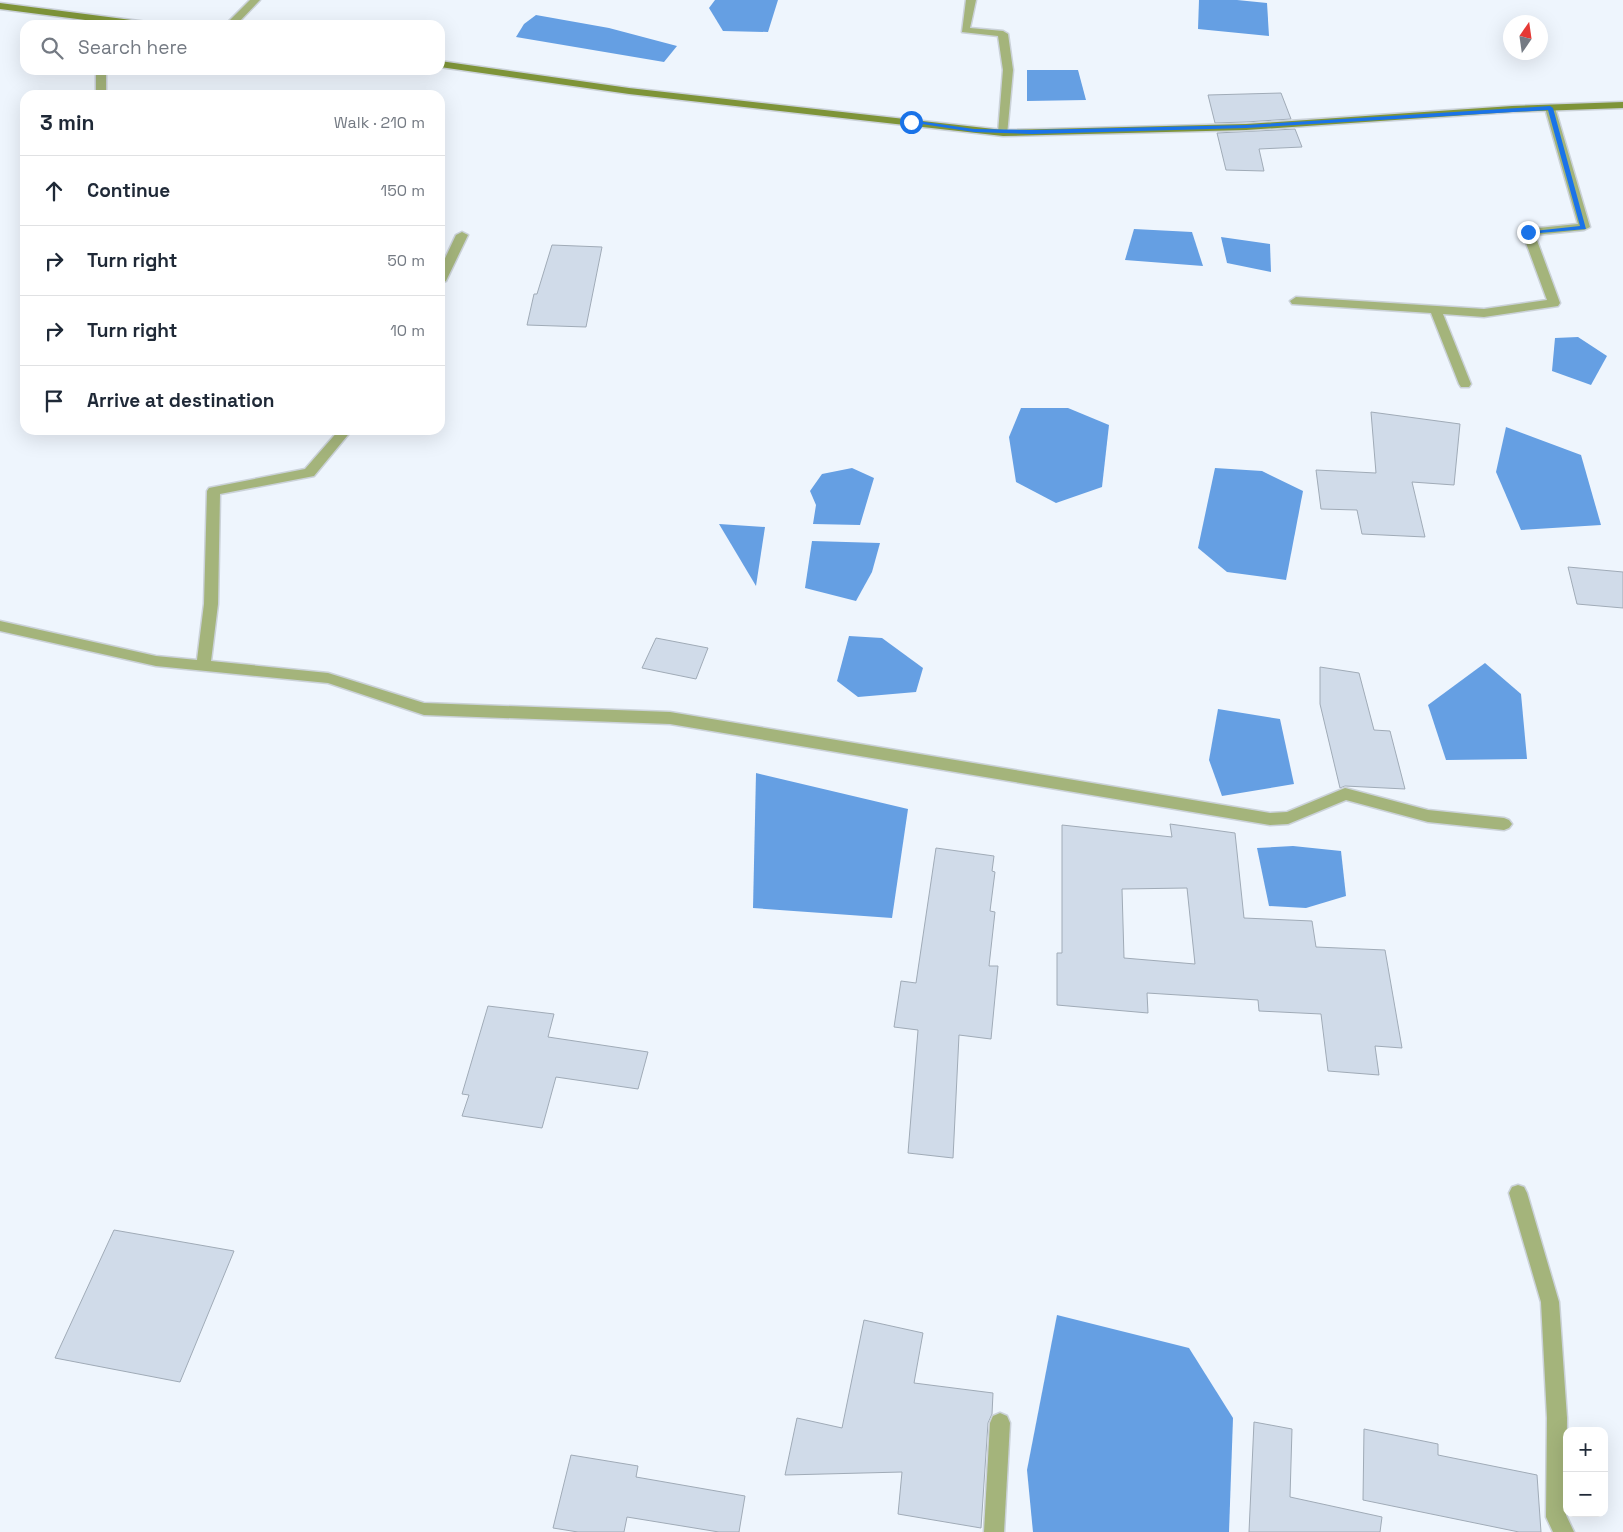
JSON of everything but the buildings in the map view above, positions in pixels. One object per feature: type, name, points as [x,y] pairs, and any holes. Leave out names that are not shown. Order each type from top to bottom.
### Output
[{"type":"main road","points":[[0,6],[95,20]]},
{"type":"main road","points":[[445,65],[629,90],[1003,133],[1246,126],[1623,105]]},
{"type":"street","points":[[235,20],[255,0]]},
{"type":"street","points":[[972,0],[965,30],[1003,34],[1008,70],[1003,133]]},
{"type":"street","points":[[100,75],[102,90]]},
{"type":"street","points":[[1296,301],[1484,313],[1554,303],[1528,232],[1584,228],[1550,108]]},
{"type":"street","points":[[445,271],[462,235]]},
{"type":"street","points":[[1436,310],[1465,384]]},
{"type":"street","points":[[204,666],[211,604],[214,491],[309,472],[342,435]]},
{"type":"street","points":[[0,626],[156,661],[328,678],[424,709],[670,718],[1270,819],[1288,818],[1346,794],[1428,816],[1504,824]]},
{"type":"street","points":[[1518,1193],[1550,1302],[1557,1418],[1556,1517],[1564,1532]]},
{"type":"street","points":[[994,1532],[1000,1424]]},
{"type":"water","points":[[715,0],[778,0],[768,32],[723,31],[709,8]]},
{"type":"water","points":[[1199,0],[1237,0],[1267,3],[1269,36],[1198,29]]},
{"type":"water","points":[[536,15],[609,28],[677,46],[664,62],[516,37],[524,24]]},
{"type":"water","points":[[1027,70],[1078,70],[1086,100],[1027,101]]},
{"type":"water","points":[[1134,229],[1192,232],[1203,266],[1125,260]]},
{"type":"water","points":[[1221,237],[1270,244],[1271,272],[1227,263]]},
{"type":"water","points":[[1578,337],[1607,356],[1591,385],[1552,371],[1555,338]]},
{"type":"water","points":[[1021,408],[1068,408],[1109,425],[1102,487],[1056,503],[1016,482],[1009,437]]},
{"type":"water","points":[[1506,427],[1581,455],[1601,525],[1521,530],[1496,472]]},
{"type":"water","points":[[852,468],[874,478],[860,525],[813,524],[816,505],[810,491],[822,474]]},
{"type":"water","points":[[1215,468],[1262,471],[1303,491],[1286,580],[1227,572],[1198,548]]},
{"type":"water","points":[[719,524],[765,527],[756,586]]},
{"type":"water","points":[[812,541],[880,543],[872,572],[856,601],[805,588]]},
{"type":"water","points":[[849,636],[882,638],[923,668],[916,692],[858,697],[837,681]]},
{"type":"water","points":[[1485,663],[1521,694],[1527,759],[1446,760],[1428,705]]},
{"type":"water","points":[[1218,709],[1280,719],[1294,784],[1222,796],[1209,760]]},
{"type":"water","points":[[756,773],[908,809],[892,918],[753,908]]},
{"type":"water","points":[[1293,846],[1341,851],[1346,896],[1306,908],[1269,906],[1257,848]]},
{"type":"water","points":[[1057,1315],[1189,1348],[1233,1418],[1229,1532],[1033,1532],[1027,1470]]},
{"type":"route","points":[[911,122],[1003,133],[1246,126],[1550,108],[1584,228],[1528,232]]}]
